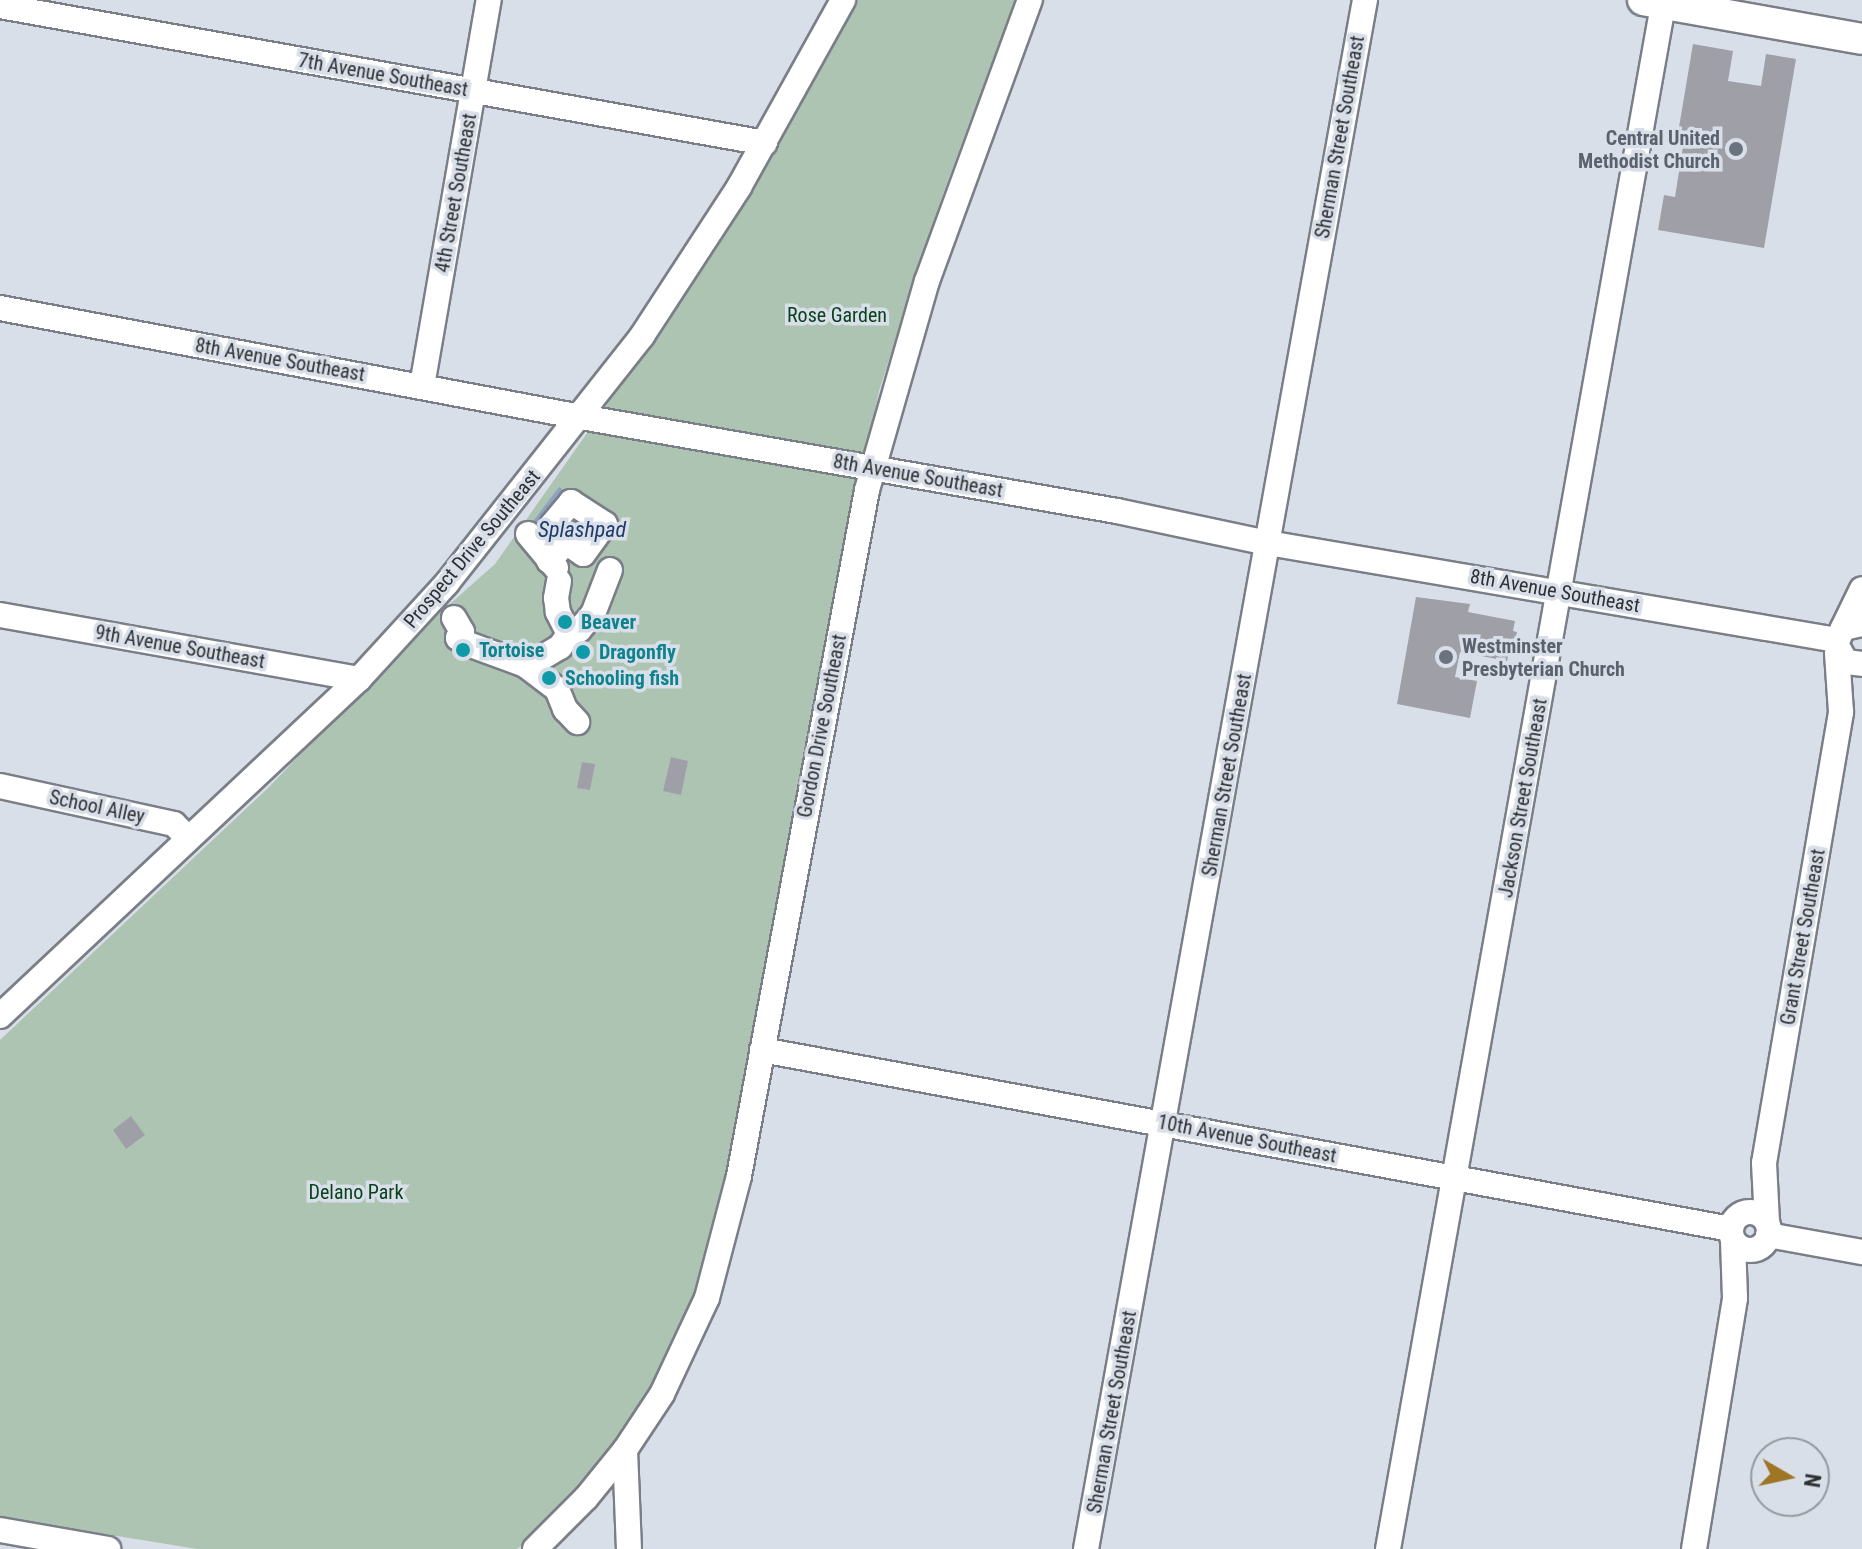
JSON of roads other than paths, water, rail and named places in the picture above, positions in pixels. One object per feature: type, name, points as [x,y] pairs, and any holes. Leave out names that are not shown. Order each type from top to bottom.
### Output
[{"type":"main road","points":[[1657,1],[1862,39]]},
{"type":"street","name":"4th Street Southeast","points":[[422,386],[489,0]]},
{"type":"street","name":"Prospect Drive Southeast","points":[[0,1016],[359,679],[447,583],[642,336],[765,143],[843,0]]},
{"type":"street","name":"Gordon Drive Southeast","points":[[535,1549],[571,1514],[625,1450],[662,1394],[707,1298],[733,1206],[829,681],[873,468],[927,281],[1030,0]]},
{"type":"street","name":"Sherman Street Southeast","points":[[1086,1549],[1165,1124],[1365,0]]},
{"type":"street","name":"Jackson Street Southeast","points":[[1388,1549],[1560,590],[1657,1]]},
{"type":"street","name":"7th Avenue Southeast","points":[[0,6],[765,143]]},
{"type":"street","name":"8th Avenue Southeast","points":[[0,308],[581,417],[1117,511],[1268,543],[1845,636],[1846,662],[1862,664]]},
{"type":"street","points":[[528,534],[555,570]]},
{"type":"street","points":[[557,689],[564,641],[556,598],[555,570],[566,542]]},
{"type":"street","points":[[512,653],[564,641],[579,630],[593,614],[610,570]]},
{"type":"street","points":[[1845,636],[1862,589]]},
{"type":"street","name":"9th Avenue Southeast","points":[[0,615],[359,679]]},
{"type":"street","points":[[452,628],[512,653],[557,689],[565,709],[577,722]]},
{"type":"street","name":"Grant Street Southeast","points":[[1735,1298],[1766,1235],[1764,1163],[1841,712],[1845,636]]},
{"type":"street","name":"Grant Street Southeast","points":[[1841,712],[1862,674]]},
{"type":"street","name":"School Alley","points":[[0,786],[174,824],[188,838]]},
{"type":"street","name":"10th Avenue Southeast","points":[[762,1050],[1733,1229]]},
{"type":"street","name":"Grant Street Southeast","points":[[1694,1549],[1735,1298],[1733,1229],[1764,1163]]},
{"type":"street","points":[[1766,1235],[1750,1251],[1733,1229],[1752,1212],[1766,1235],[1862,1252]]},
{"type":"street","points":[[625,1450],[629,1549]]},
{"type":"street","points":[[0,1530],[108,1549]]},
{"type":"water","name":"Splashpad","points":[[559,487],[614,524],[599,545],[549,531],[543,536],[531,524]]},
{"type":"place","name":"Central United Methodist Church","points":[[1736,149]]},
{"type":"place","name":"Beaver","points":[[565,622]]},
{"type":"place","name":"Tortoise","points":[[463,650]]},
{"type":"place","name":"Dragonfly","points":[[583,652]]},
{"type":"place","name":"Westminster Presbyterian Church","points":[[1446,657]]},
{"type":"place","name":"Schooling fish","points":[[549,678]]},
{"type":"park label","name":"Rose Garden","points":[[837,315]]},
{"type":"park label","name":"Delano Park","points":[[356,1192]]}]
